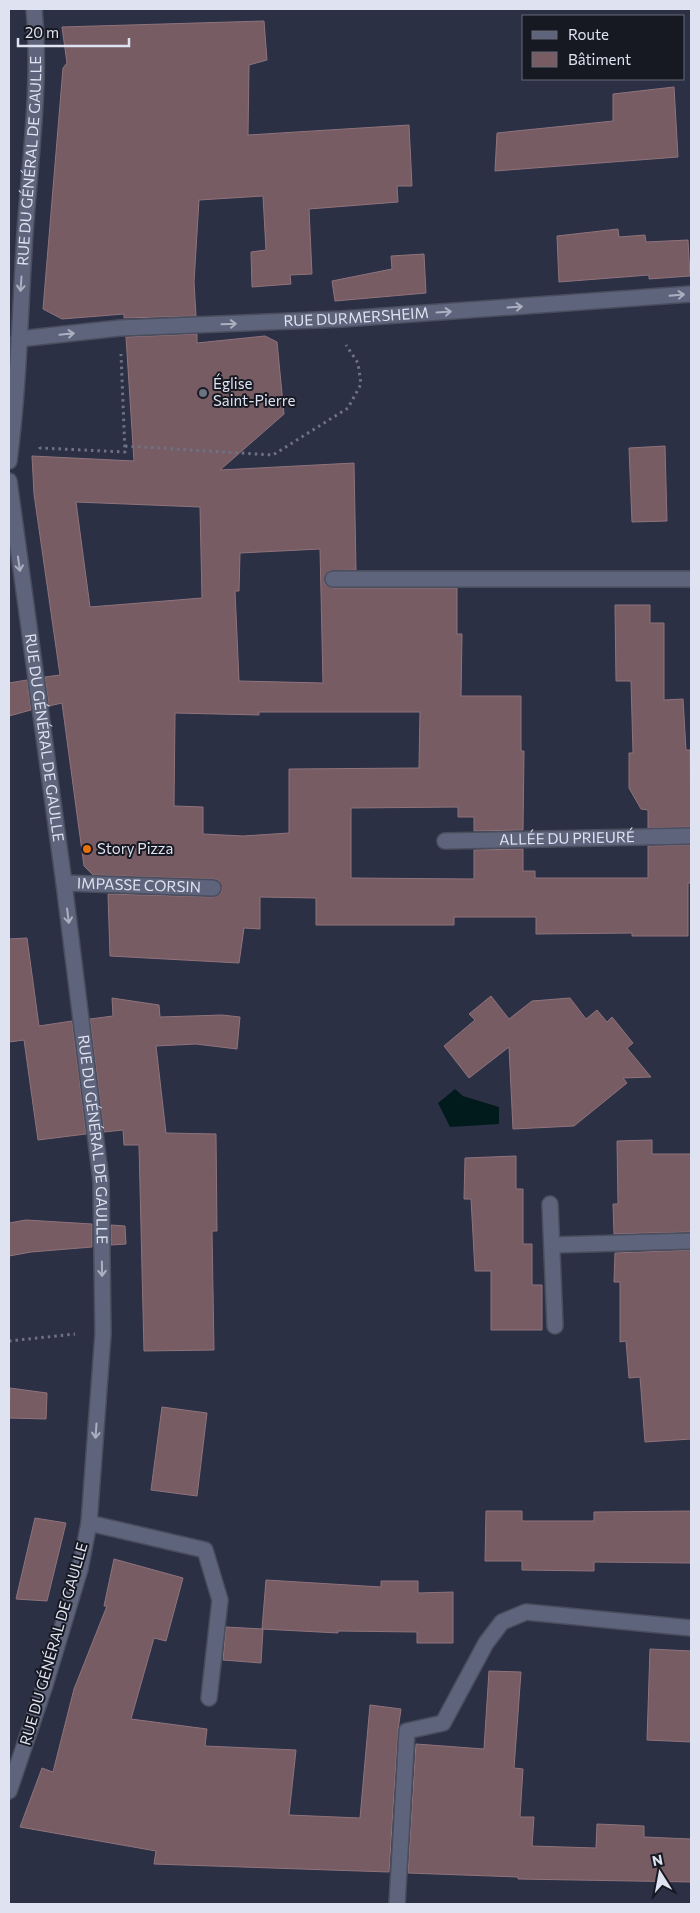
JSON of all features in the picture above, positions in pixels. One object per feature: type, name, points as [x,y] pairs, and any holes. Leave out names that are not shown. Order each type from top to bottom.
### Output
[{"type":"street","name":"RUE DU GÉNÉRAL DE GAULLE","points":[[9,461],[15,417],[34,97],[37,38],[34,9]]},
{"type":"street","name":"RUE DURMERSHEIM","points":[[19,339],[120,328],[342,319],[691,294]]},
{"type":"street","name":"RUE DU GÉNÉRAL DE GAULLE","points":[[9,481],[64,883],[101,1181],[103,1334],[89,1523],[80,1569],[45,1685],[9,1791]]},
{"type":"street","points":[[333,579],[691,579]]},
{"type":"street","name":"ALLÉE DU PRIEURÉ","points":[[445,841],[691,836]]},
{"type":"street","name":"IMPASSE CORSIN","points":[[64,883],[213,888]]},
{"type":"street","points":[[550,1204],[556,1326]]},
{"type":"street","points":[[552,1245],[691,1241]]},
{"type":"street","points":[[89,1523],[205,1550],[220,1600],[209,1698]]},
{"type":"street","points":[[397,1904],[407,1731],[443,1723],[486,1643],[502,1622],[526,1612],[691,1628]]},
{"type":"path","points":[[125,446],[273,455],[311,433],[348,408],[361,384],[358,364],[346,346],[342,319]]},
{"type":"path","points":[[41,440],[40,448],[125,452],[120,328]]},
{"type":"path","points":[[9,1341],[55,1335]]},
{"type":"shaded area","points":[[455,1089],[463,1096],[499,1107],[499,1124],[450,1127],[438,1103]]},
{"type":"building","points":[[264,21],[267,60],[249,65],[248,135],[409,125],[412,186],[397,186],[398,202],[309,209],[312,274],[290,275],[291,284],[252,287],[251,252],[266,250],[263,196],[199,200],[194,282],[196,316],[124,318],[124,314],[62,319],[43,309],[63,68],[67,63],[62,27]]},
{"type":"building","points":[[674,87],[678,157],[495,171],[497,133],[613,121],[613,94]]},
{"type":"building","points":[[618,229],[619,237],[645,235],[646,242],[688,240],[690,276],[649,279],[649,275],[559,282],[557,236]]},
{"type":"building","points":[[424,254],[426,293],[335,301],[332,281],[392,269],[391,256]]},
{"type":"building","points":[[197,334],[197,343],[265,336],[277,342],[284,414],[220,470],[354,463],[356,570],[329,571],[325,575],[325,584],[333,588],[457,588],[457,634],[462,634],[461,696],[521,696],[521,751],[524,751],[523,830],[474,831],[474,817],[458,817],[458,807],[351,808],[351,878],[474,879],[474,850],[523,849],[523,871],[535,871],[535,878],[648,878],[648,846],[691,845],[691,883],[688,883],[688,936],[632,936],[632,933],[536,934],[536,917],[454,917],[454,925],[316,925],[316,898],[260,897],[260,929],[244,928],[239,963],[110,956],[108,894],[213,897],[221,893],[222,888],[218,880],[213,879],[93,875],[84,866],[62,703],[49,706],[45,677],[60,675],[34,494],[32,456],[134,461],[126,337]],"holes":[[[76,502],[200,507],[202,598],[90,607]],[[320,549],[323,683],[239,681],[235,591],[239,591],[240,553]],[[259,712],[420,712],[419,768],[289,769],[289,833],[243,836],[203,834],[203,807],[174,806],[175,713],[259,715]]]},
{"type":"building","points":[[665,446],[667,521],[632,522],[629,448]]},
{"type":"building","points":[[615,605],[650,605],[650,623],[664,623],[664,700],[683,699],[686,750],[690,750],[691,827],[648,828],[648,810],[641,809],[629,788],[629,753],[633,753],[631,681],[616,681]]},
{"type":"building","points":[[27,680],[31,710],[9,716],[9,683]]},
{"type":"building","points":[[27,938],[39,1026],[72,1021],[86,1134],[38,1140],[24,1040],[9,1042],[9,939]]},
{"type":"building","points":[[491,996],[509,1019],[532,1001],[570,998],[586,1019],[597,1010],[607,1022],[612,1017],[633,1043],[627,1048],[651,1077],[623,1078],[627,1083],[574,1126],[513,1129],[509,1047],[469,1078],[444,1046],[475,1020],[469,1014]]},
{"type":"building","points":[[112,998],[159,1005],[160,1017],[222,1015],[240,1017],[237,1049],[196,1044],[156,1046],[166,1133],[216,1134],[217,1231],[212,1231],[214,1350],[144,1351],[139,1145],[124,1145],[123,1130],[104,1132],[90,1019],[113,1016]]},
{"type":"building","points":[[652,1140],[652,1154],[691,1154],[691,1232],[614,1234],[613,1204],[618,1204],[617,1141]]},
{"type":"building","points":[[516,1156],[516,1189],[523,1189],[523,1244],[532,1244],[532,1285],[542,1285],[542,1330],[491,1330],[491,1271],[475,1271],[471,1199],[464,1199],[465,1158]]},
{"type":"building","points":[[26,1220],[92,1224],[92,1247],[31,1252],[9,1256],[9,1223]]},
{"type":"building","points":[[111,1225],[125,1226],[126,1244],[111,1245]]},
{"type":"building","points":[[691,1250],[691,1439],[645,1442],[640,1377],[629,1378],[626,1341],[620,1342],[620,1282],[614,1282],[615,1253]]},
{"type":"building","points":[[10,1388],[47,1393],[46,1419],[9,1418]]},
{"type":"building","points":[[162,1407],[207,1413],[197,1496],[151,1490]]},
{"type":"building","points":[[486,1511],[522,1511],[522,1521],[594,1521],[594,1512],[691,1511],[691,1563],[594,1562],[594,1571],[522,1570],[522,1561],[485,1561]]},
{"type":"building","points":[[35,1518],[66,1523],[47,1601],[16,1599]]},
{"type":"building","points":[[114,1559],[183,1578],[166,1641],[154,1638],[131,1719],[207,1729],[205,1746],[296,1750],[289,1815],[360,1818],[370,1705],[401,1709],[389,1872],[154,1864],[156,1851],[20,1827],[42,1768],[53,1772],[74,1689],[107,1606],[104,1606]]},
{"type":"building","points":[[266,1580],[381,1587],[381,1581],[418,1581],[418,1593],[453,1592],[453,1643],[417,1643],[417,1632],[338,1631],[338,1633],[262,1629]]},
{"type":"building","points":[[226,1627],[263,1629],[261,1663],[223,1660]]},
{"type":"building","points":[[650,1649],[691,1651],[691,1742],[647,1740]]},
{"type":"building","points":[[489,1671],[521,1672],[514,1768],[523,1769],[520,1817],[534,1817],[532,1846],[596,1848],[597,1824],[644,1826],[644,1837],[691,1839],[691,1882],[518,1879],[518,1877],[408,1873],[416,1744],[484,1749]]},
{"type":"place","name":"Église Saint-Pierre","points":[[203,393]]},
{"type":"place","name":"Story Pizza","points":[[87,849]]}]
